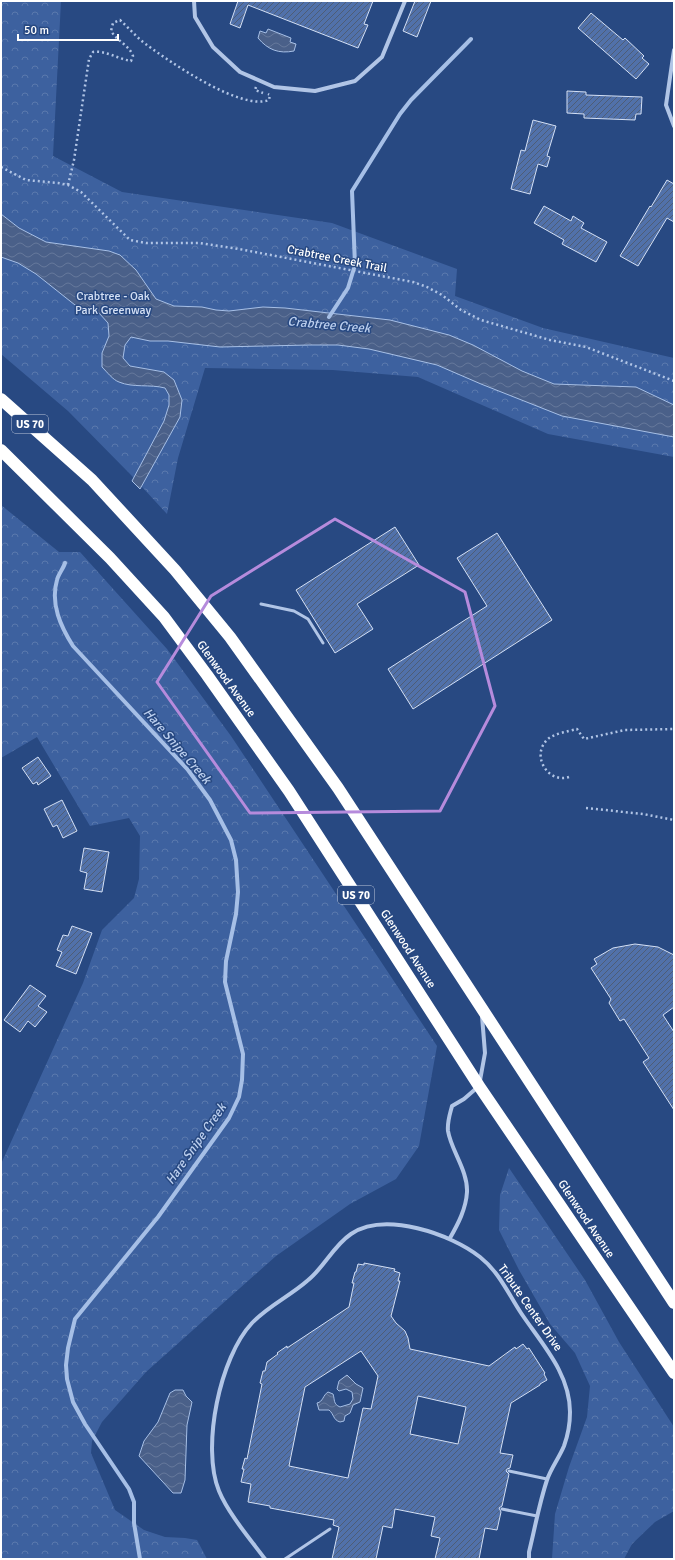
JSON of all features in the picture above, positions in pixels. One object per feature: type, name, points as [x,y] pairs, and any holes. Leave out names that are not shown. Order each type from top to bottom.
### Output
[{"type":"highway","name":"US 70","points":[[1,399],[92,480],[175,570],[230,637],[338,788],[674,1303]]},
{"type":"highway","name":"Glenwood Avenue","points":[[1,450],[110,558],[164,617],[289,791],[479,1086],[674,1373]]},
{"type":"street","points":[[194,1],[195,17],[213,47],[240,72],[274,87],[315,91],[355,81],[382,57],[405,1]]},
{"type":"street","points":[[674,50],[666,105],[674,126]]},
{"type":"street","points":[[450,1238],[461,1218],[467,1191],[461,1166],[448,1132],[448,1120],[452,1106],[464,1099],[479,1086],[485,1053],[481,1009]]},
{"type":"street","name":"Tribute Center Drive","points":[[265,1559],[230,1510],[220,1492],[214,1475],[212,1454],[217,1404],[231,1356],[238,1342],[252,1324],[265,1311],[295,1291],[316,1274],[341,1241],[352,1232],[379,1224],[398,1225],[421,1229],[450,1238],[481,1258],[498,1275],[520,1312],[555,1362],[569,1399],[569,1428],[564,1445],[547,1479],[537,1516],[529,1552],[529,1559]]},
{"type":"lane","points":[[261,604],[294,611],[308,619],[323,644]]},
{"type":"lane","points":[[509,1471],[547,1479]]},
{"type":"lane","points":[[502,1509],[537,1516]]},
{"type":"lane","points":[[285,1559],[330,1529]]},
{"type":"path","points":[[68,185],[74,160],[89,59],[93,52],[99,51],[123,60],[131,61],[133,56],[131,50],[116,39],[111,31],[113,23],[120,20],[146,44],[200,80],[228,94],[263,103],[269,100],[270,95],[254,90],[256,88]]},
{"type":"path","name":"Crabtree Creek Trail","points":[[1,167],[34,182],[68,185],[81,192],[92,201],[130,240],[146,243],[199,244],[239,249],[413,282],[442,295],[461,310],[481,320],[550,340],[586,347],[674,382]]},
{"type":"path","points":[[570,777],[563,779],[556,778],[546,770],[541,763],[542,749],[548,739],[577,729],[584,739],[625,730],[674,729]]},
{"type":"path","points":[[586,808],[643,814],[674,820]]},
{"type":"highlighted area","points":[[335,519],[465,592],[495,706],[440,811],[250,813],[157,682],[211,596]]},
{"type":"green space","name":"Crabtree - Oak Park Greenway","points":[[1,1],[61,1],[53,156],[122,192],[332,223],[457,269],[455,296],[543,328],[674,358],[674,457],[548,434],[418,377],[333,370],[205,368],[178,458],[167,514],[68,411],[1,354]]},
{"type":"green space","points":[[1,505],[59,552],[80,552],[167,649],[231,736],[437,1046],[419,1146],[396,1179],[350,1204],[276,1256],[146,1372],[102,1422],[92,1441],[91,1453],[115,1510],[144,1530],[165,1537],[197,1540],[207,1559],[1,1559],[1,1164],[83,983],[102,930],[134,898],[139,879],[140,836],[129,818],[90,826],[37,737],[1,758]]},
{"type":"green space","points":[[509,1168],[585,1280],[619,1342],[674,1427],[674,1511],[655,1522],[632,1544],[624,1559],[552,1559],[555,1514],[569,1467],[587,1417],[590,1386],[575,1353],[550,1324],[519,1270],[499,1230],[500,1195]]},
{"type":"water","points":[[268,29],[291,38],[290,42],[296,44],[294,51],[283,52],[266,46],[258,38],[260,31],[266,33]]},
{"type":"water","name":"Crabtree Creek","points":[[1,214],[19,228],[46,242],[109,251],[120,255],[136,270],[156,299],[174,306],[202,307],[229,311],[263,307],[285,308],[390,320],[449,335],[473,345],[522,371],[554,384],[636,387],[674,405],[674,437],[562,416],[437,365],[369,349],[338,345],[220,347],[168,341],[150,341],[131,337],[125,345],[123,358],[130,366],[164,372],[174,380],[182,400],[180,417],[140,489],[132,481],[164,421],[169,405],[169,395],[165,388],[124,384],[112,378],[102,367],[102,353],[109,336],[108,323],[99,313],[75,305],[36,274],[18,263],[1,257]]},
{"type":"water","points":[[347,1375],[356,1384],[363,1388],[360,1402],[353,1405],[350,1413],[345,1416],[344,1421],[340,1422],[336,1420],[329,1410],[319,1410],[317,1403],[321,1401],[328,1392],[333,1394],[335,1403],[338,1406],[340,1407],[350,1404],[353,1399],[352,1392],[346,1389],[339,1391],[337,1389],[339,1381]]},
{"type":"water","points":[[175,1390],[183,1390],[192,1402],[187,1425],[185,1480],[181,1493],[173,1493],[139,1456],[144,1441],[158,1422],[170,1393]]},
{"type":"building","points":[[238,1],[373,1],[364,24],[368,25],[358,48],[248,5],[240,28],[230,24]]},
{"type":"building","points":[[415,1],[431,1],[417,37],[403,31]]},
{"type":"building","points":[[591,13],[623,40],[625,38],[644,56],[642,58],[649,64],[636,79],[578,28]]},
{"type":"building","points":[[567,91],[586,92],[586,95],[642,97],[641,114],[636,114],[635,120],[584,118],[584,114],[567,113]]},
{"type":"building","points":[[533,120],[556,126],[547,156],[550,157],[547,167],[538,164],[530,194],[511,189],[521,150],[525,151]]},
{"type":"building","points":[[667,180],[674,184],[674,222],[667,218],[638,266],[620,256]]},
{"type":"building","points":[[544,206],[571,221],[573,216],[584,223],[581,228],[607,242],[596,262],[562,244],[564,240],[534,223]]},
{"type":"building","points":[[395,527],[419,565],[357,604],[373,629],[335,653],[296,590]]},
{"type":"building","points":[[497,533],[552,620],[413,709],[388,669],[487,606],[457,558]]},
{"type":"building","points":[[38,757],[51,776],[38,785],[37,782],[33,784],[22,768]]},
{"type":"building","points":[[62,800],[77,831],[63,838],[57,825],[53,827],[44,809]]},
{"type":"building","points":[[84,848],[109,852],[102,892],[84,889],[87,873],[80,871]]},
{"type":"building","points":[[72,926],[92,933],[76,974],[56,966],[62,952],[57,950],[63,935],[68,936]]},
{"type":"building","points":[[635,944],[658,947],[674,955],[674,1007],[663,1015],[674,1032],[674,1110],[643,1062],[649,1058],[624,1019],[620,1021],[609,1003],[611,999],[591,968],[597,964],[594,959],[613,948]]},
{"type":"building","points":[[30,985],[46,996],[38,1006],[47,1012],[35,1027],[28,1021],[20,1032],[4,1020]]},
{"type":"building","points":[[364,1263],[395,1269],[394,1271],[400,1273],[398,1281],[400,1281],[391,1316],[405,1331],[410,1349],[489,1366],[515,1347],[516,1349],[523,1344],[527,1349],[529,1348],[545,1373],[544,1374],[547,1380],[511,1403],[500,1453],[513,1455],[510,1468],[506,1471],[509,1474],[502,1506],[499,1508],[501,1512],[497,1530],[485,1528],[479,1559],[435,1559],[440,1538],[431,1536],[435,1517],[395,1509],[392,1528],[383,1526],[376,1559],[332,1559],[339,1527],[333,1525],[334,1520],[270,1508],[270,1506],[248,1502],[251,1484],[241,1482],[244,1469],[242,1469],[245,1458],[247,1459],[262,1384],[260,1383],[267,1362],[287,1346],[287,1348],[349,1307],[355,1272],[358,1264],[364,1265]],"holes":[[[361,1351],[378,1376],[371,1409],[363,1408],[348,1478],[289,1466],[305,1387]],[[418,1396],[466,1407],[458,1444],[410,1434]]]},
{"type":"waterway","name":"Crabtree Creek","points":[[329,317],[348,288],[355,265],[352,191],[400,114],[411,100],[471,39]]},
{"type":"waterway","name":"Hare Snipe Creek","points":[[65,563],[58,578],[55,589],[55,598],[58,615],[73,646],[188,770],[210,800],[231,840],[236,860],[238,892],[236,914],[226,961],[225,982],[243,1054],[242,1080],[239,1097],[229,1118],[158,1217],[75,1319],[68,1348],[66,1365],[67,1379],[73,1402],[85,1424],[129,1489],[134,1502],[134,1523],[140,1559]]}]
